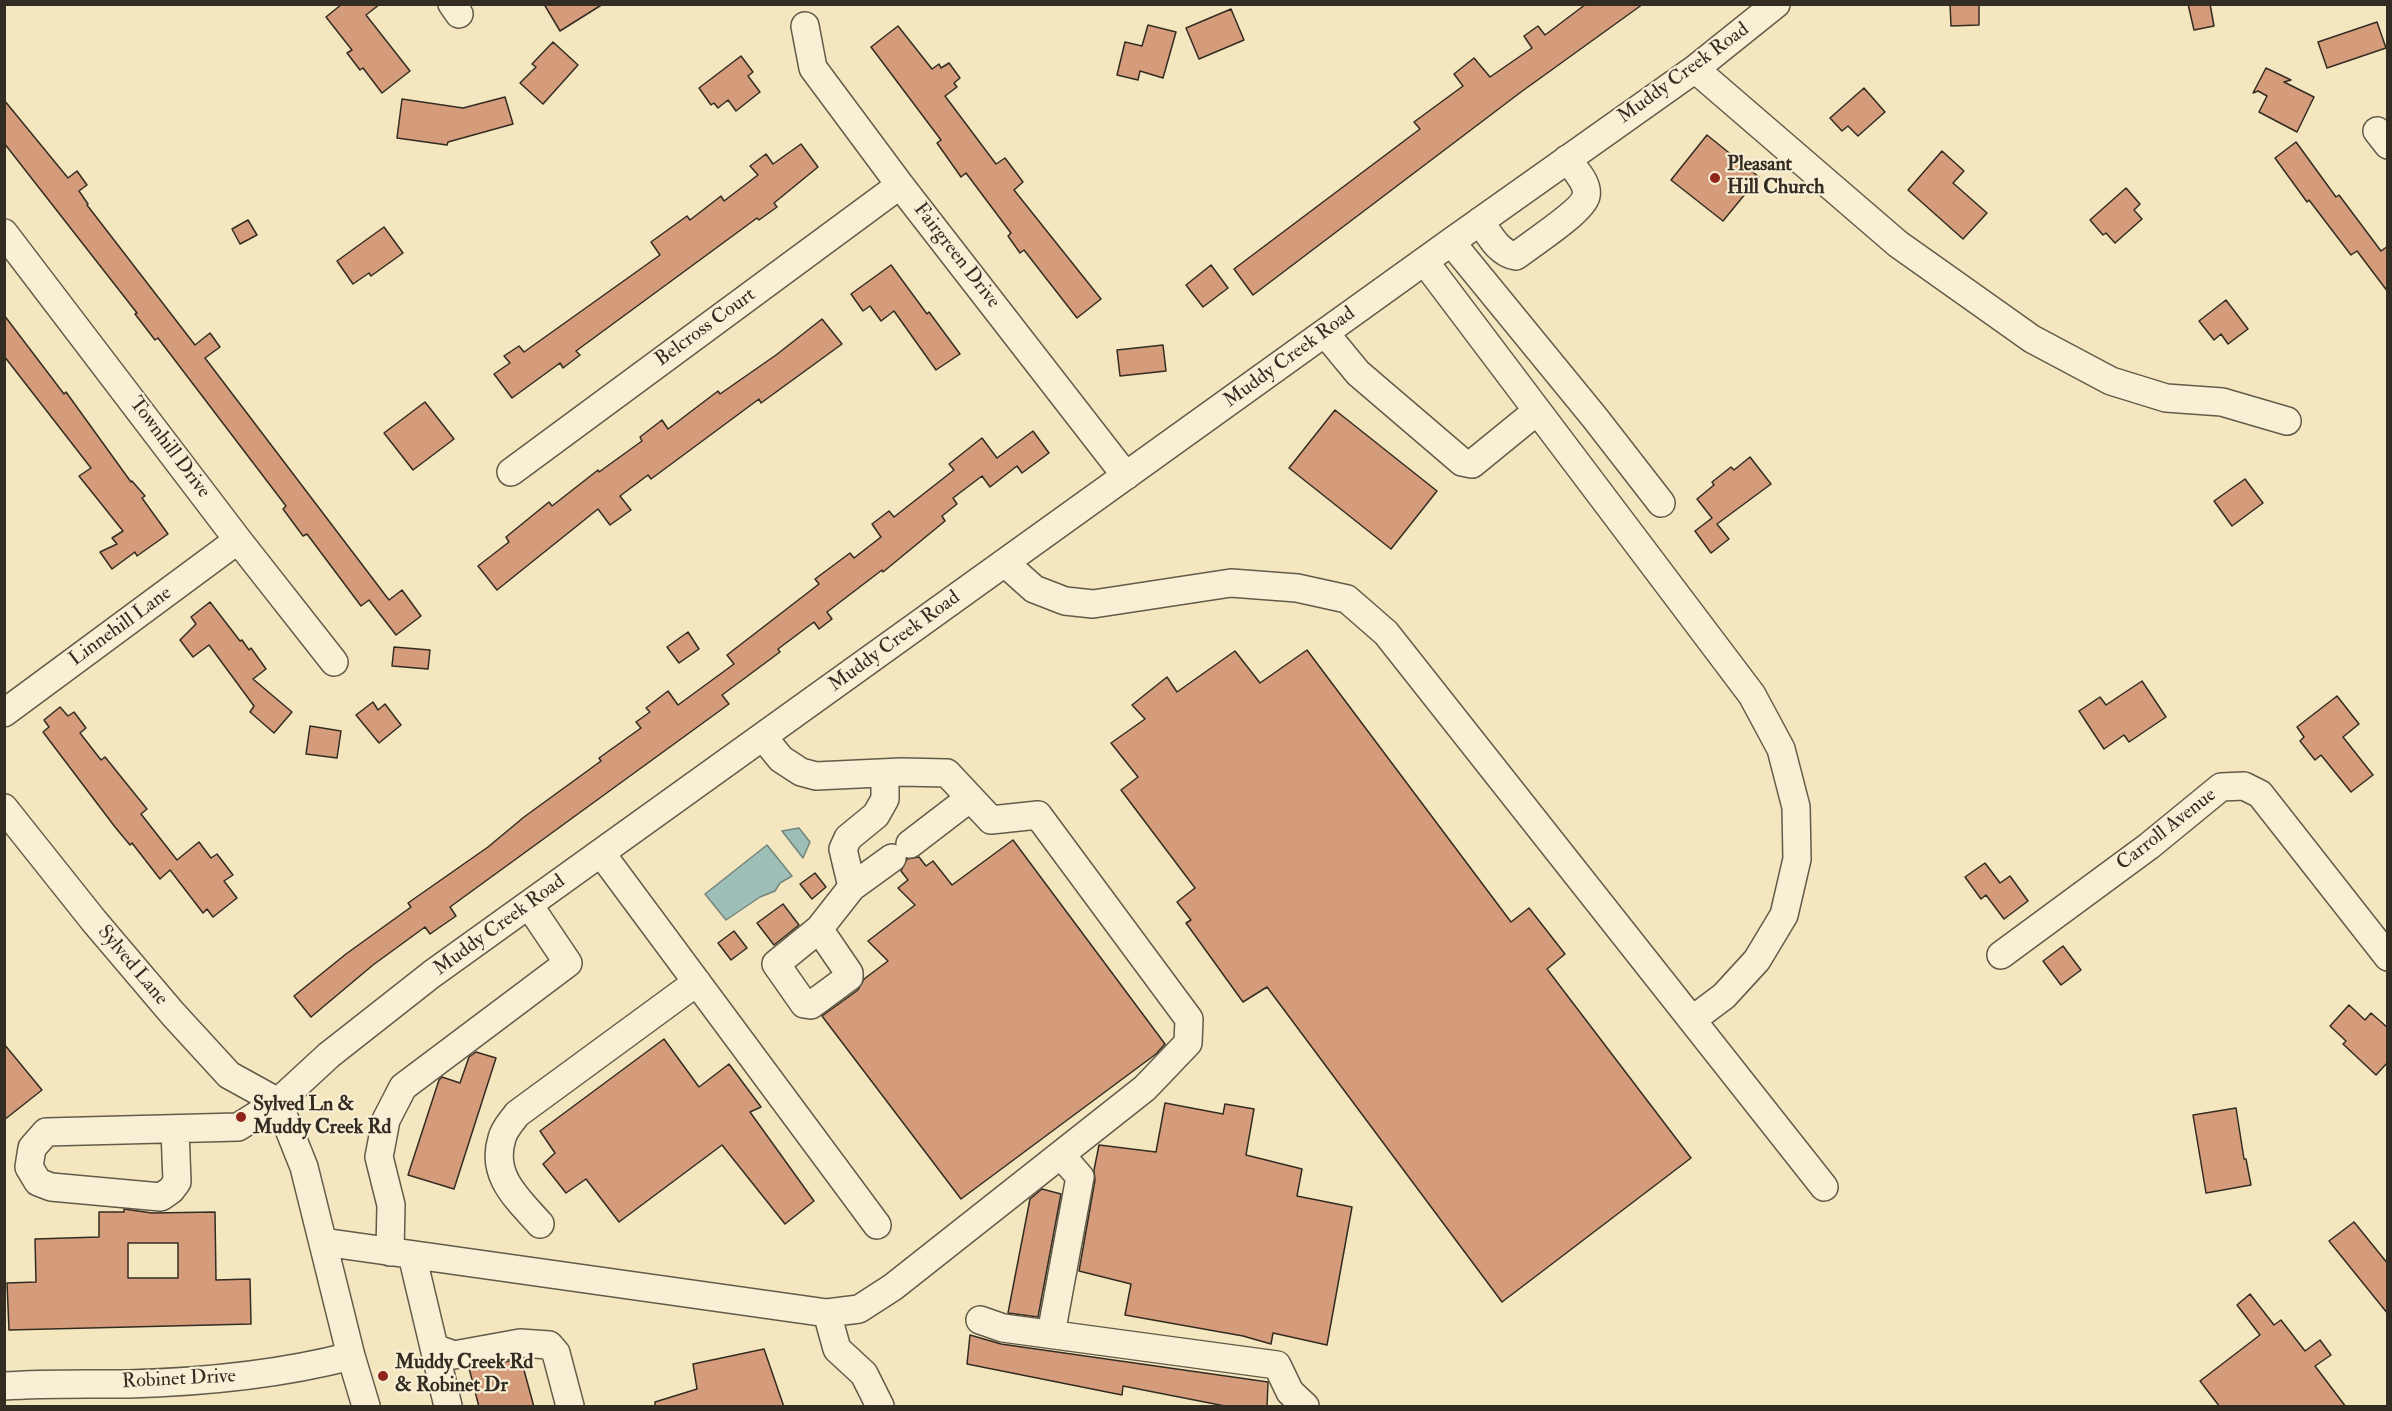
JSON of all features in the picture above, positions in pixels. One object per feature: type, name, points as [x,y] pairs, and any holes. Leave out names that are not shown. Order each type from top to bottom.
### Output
[{"type":"street","name":"Muddy Creek Road","points":[[175,1130],[177,1182],[161,1197],[51,1187],[38,1182],[29,1167],[32,1148],[46,1132],[238,1127],[278,1102],[329,1055],[404,996],[1450,242],[1695,69],[1776,4]]},
{"type":"street","name":"Fairgreen Drive","points":[[805,26],[813,68],[1126,476]]},
{"type":"street","points":[[1695,69],[1898,244],[2032,339],[2111,381],[2166,398],[2222,402],[2287,421]]},
{"type":"street","points":[[1480,221],[1498,247],[1516,256],[1580,207],[1587,195],[1585,184],[1567,159]]},
{"type":"street","name":"Belcross Court","points":[[511,472],[900,184]]},
{"type":"street","name":"Townhill Drive","points":[[4,233],[334,662]]},
{"type":"street","points":[[1450,242],[1595,418],[1660,503]]},
{"type":"street","points":[[1425,262],[1752,695],[1781,749],[1796,807],[1797,859],[1784,915],[1757,960],[1724,996],[1692,1020]]},
{"type":"street","points":[[1325,333],[1358,373],[1462,462],[1472,464],[1537,411]]},
{"type":"street","name":"Linnehill Lane","points":[[4,712],[238,540]]},
{"type":"street","points":[[1005,563],[1034,590],[1065,601],[1093,604],[1231,583],[1297,588],[1347,599],[1386,633],[1824,1186]]},
{"type":"street","points":[[323,1242],[827,1313],[859,1309],[893,1287],[1146,1088],[1188,1042],[1189,1019],[1038,815],[991,820],[947,773],[816,776],[801,772],[781,759],[763,737]]},
{"type":"street","points":[[852,887],[843,849],[848,838],[876,815],[885,799],[885,773]]},
{"type":"street","name":"Carroll Avenue","points":[[2001,955],[2149,846],[2221,787],[2244,786],[2260,794],[2388,957]]},
{"type":"street","points":[[819,929],[852,887],[970,798]]},
{"type":"street","name":"Sylved Lane","points":[[4,808],[108,938],[229,1076],[278,1102]]},
{"type":"street","points":[[602,853],[877,1225]]},
{"type":"street","points":[[448,1407],[434,1348],[401,1254],[379,1157],[386,1120],[403,1087],[568,963],[529,905]]},
{"type":"street","points":[[540,1224],[505,1183],[498,1155],[502,1136],[517,1114],[697,982]]},
{"type":"street","points":[[278,1102],[304,1167],[366,1407]]},
{"type":"street","points":[[1051,1334],[1080,1177],[1061,1155]]},
{"type":"street","points":[[827,1313],[837,1349],[864,1374],[880,1407]]},
{"type":"street","points":[[980,1320],[1003,1328],[1276,1365],[1290,1392],[1305,1407]]},
{"type":"street","points":[[434,1348],[454,1355],[520,1343],[549,1345],[555,1353],[570,1407]]},
{"type":"street","name":"Robinet Drive","points":[[4,1386],[245,1377],[310,1367],[351,1356]]},
{"type":"water","points":[[799,828],[810,842],[803,858],[782,831]]},
{"type":"water","points":[[767,845],[792,876],[780,883],[775,891],[760,897],[726,920],[705,894]]},
{"type":"building","points":[[342,4],[380,4],[366,15],[410,71],[382,93],[363,68],[360,70],[347,53],[352,50],[326,17]]},
{"type":"building","points":[[544,4],[603,4],[560,31]]},
{"type":"building","points":[[1586,4],[1643,4],[1521,92],[1253,295],[1234,269],[1420,129],[1414,122],[1463,86],[1454,74],[1474,58],[1490,77],[1532,48],[1524,36],[1538,26],[1545,35]]},
{"type":"building","points":[[1950,4],[1979,4],[1979,25],[1951,26]]},
{"type":"building","points":[[2188,4],[2210,4],[2214,26],[2194,30]]},
{"type":"building","points":[[1231,9],[1244,40],[1199,59],[1186,28]]},
{"type":"building","points":[[2377,22],[2386,48],[2327,68],[2318,42]]},
{"type":"building","points":[[1148,25],[1176,32],[1163,78],[1140,71],[1138,80],[1117,75],[1125,42],[1142,46]]},
{"type":"building","points":[[898,26],[932,69],[939,64],[941,68],[949,63],[960,78],[954,83],[957,87],[945,96],[996,164],[1005,158],[1023,182],[1014,190],[1101,299],[1077,318],[1024,250],[1020,253],[1008,236],[1011,233],[966,173],[961,177],[937,143],[941,140],[871,47]]},
{"type":"building","points":[[553,42],[578,65],[543,104],[520,83],[536,67],[532,64]]},
{"type":"building","points":[[741,56],[753,72],[748,76],[760,92],[736,111],[728,100],[718,108],[714,103],[711,105],[699,88]]},
{"type":"building","points":[[2266,68],[2291,80],[2284,82],[2314,97],[2297,132],[2259,112],[2267,96],[2258,91],[2253,93]]},
{"type":"building","points":[[1864,88],[1885,112],[1858,136],[1848,126],[1842,131],[1830,118]]},
{"type":"building","points":[[505,97],[513,124],[448,142],[447,145],[397,138],[402,99],[463,108]]},
{"type":"building","points":[[4,100],[68,178],[77,171],[87,185],[79,191],[87,205],[195,345],[210,333],[220,347],[205,358],[389,600],[402,590],[421,616],[396,635],[369,600],[361,606],[307,534],[303,536],[283,509],[286,506],[158,338],[155,340],[135,314],[137,313],[4,143]]},
{"type":"building","name":"Pleasant Hill Church","points":[[1707,135],[1759,177],[1723,221],[1671,180]]},
{"type":"building","points":[[2296,142],[2336,197],[2339,195],[2381,251],[2388,246],[2388,292],[2357,251],[2351,255],[2309,200],[2307,202],[2275,158]]},
{"type":"building","points":[[801,144],[818,167],[774,203],[777,207],[759,220],[757,218],[576,351],[580,355],[563,368],[560,363],[512,398],[494,374],[510,363],[504,356],[519,346],[524,352],[660,255],[651,242],[687,216],[690,220],[721,196],[724,201],[758,175],[750,166],[766,154],[773,164]]},
{"type":"building","points":[[1942,151],[1964,171],[1953,183],[1987,213],[1963,239],[1908,190]]},
{"type":"building","points":[[2126,188],[2140,204],[2134,210],[2142,219],[2115,243],[2106,233],[2103,235],[2090,220]]},
{"type":"building","points":[[248,220],[257,235],[240,244],[232,229]]},
{"type":"building","points":[[384,227],[403,253],[371,276],[369,273],[353,284],[337,261]]},
{"type":"building","points":[[891,265],[960,354],[936,370],[894,311],[881,321],[870,306],[863,311],[851,294]]},
{"type":"building","points":[[1211,265],[1228,288],[1203,307],[1186,285]]},
{"type":"building","points":[[2226,300],[2248,329],[2228,344],[2221,334],[2214,340],[2199,321]]},
{"type":"building","points":[[4,315],[64,394],[66,392],[131,482],[145,496],[142,498],[168,534],[137,556],[135,552],[112,569],[100,552],[117,544],[112,538],[123,531],[79,476],[91,468],[4,356]]},
{"type":"building","points":[[822,319],[842,344],[761,403],[759,399],[651,479],[648,475],[620,496],[631,510],[610,525],[598,509],[497,590],[478,566],[509,542],[506,537],[549,502],[552,506],[598,470],[599,472],[642,441],[640,437],[662,420],[668,429],[718,391],[720,394],[776,355]]},
{"type":"building","points":[[1163,345],[1166,371],[1120,376],[1117,350]]},
{"type":"building","points":[[425,402],[454,439],[413,470],[384,433]]},
{"type":"building","points":[[1335,410],[1437,491],[1391,549],[1289,468]]},
{"type":"building","points":[[1033,431],[1049,453],[1022,473],[1017,466],[990,487],[982,476],[953,498],[957,504],[942,516],[945,521],[883,572],[882,570],[827,612],[832,619],[819,629],[814,622],[778,649],[780,652],[722,695],[729,704],[450,907],[456,916],[430,934],[425,927],[373,965],[311,1017],[294,996],[346,954],[411,907],[408,903],[488,847],[524,817],[601,761],[599,758],[641,728],[636,722],[650,712],[646,708],[668,691],[678,705],[734,664],[727,655],[819,584],[815,579],[850,553],[854,558],[881,537],[872,524],[889,511],[894,517],[954,470],[949,464],[982,438],[997,458]]},
{"type":"building","points":[[1750,457],[1771,484],[1717,524],[1729,539],[1711,553],[1695,531],[1712,518],[1697,499],[1714,485],[1712,482],[1731,467],[1734,470]]},
{"type":"building","points":[[2245,479],[2263,503],[2232,526],[2214,501]]},
{"type":"building","points":[[210,602],[240,641],[242,640],[249,650],[251,648],[266,669],[253,679],[292,712],[274,733],[250,712],[254,706],[209,645],[193,657],[180,640],[196,624],[191,617]]},
{"type":"building","points":[[688,632],[699,649],[679,663],[667,647]]},
{"type":"building","points":[[394,647],[430,650],[428,669],[392,666]]},
{"type":"building","points":[[1307,650],[1511,922],[1529,908],[1565,954],[1547,969],[1691,1158],[1502,1302],[1267,987],[1243,1002],[1186,923],[1191,920],[1177,902],[1195,888],[1121,790],[1138,777],[1111,743],[1145,719],[1132,705],[1167,677],[1177,692],[1235,651],[1260,683]]},
{"type":"building","points":[[2142,681],[2166,717],[2129,742],[2124,735],[2104,749],[2079,711],[2100,697],[2106,705]]},
{"type":"building","points":[[2337,696],[2359,724],[2343,737],[2373,775],[2351,792],[2321,755],[2315,760],[2300,741],[2304,737],[2297,727]]},
{"type":"building","points":[[373,702],[378,710],[385,704],[401,725],[379,743],[356,715]]},
{"type":"building","points":[[60,707],[68,716],[74,712],[86,728],[80,733],[101,760],[105,757],[147,809],[141,814],[177,860],[199,842],[211,858],[217,854],[233,875],[224,881],[237,898],[213,917],[207,909],[203,913],[170,870],[160,879],[132,843],[130,845],[115,827],[43,732],[49,727],[44,720]]},
{"type":"building","points":[[310,726],[341,731],[337,758],[306,754]]},
{"type":"building","points":[[1013,840],[1165,1044],[1156,1054],[961,1199],[822,1016],[858,990],[864,979],[888,961],[868,941],[915,905],[898,888],[908,880],[901,871],[907,859],[919,857],[926,866],[933,861],[952,885]]},
{"type":"building","points":[[1985,863],[2000,883],[2010,876],[2028,901],[2004,919],[1986,895],[1981,899],[1965,877]]},
{"type":"building","points":[[815,873],[826,887],[812,899],[800,884]]},
{"type":"building","points":[[783,904],[799,925],[774,945],[757,923]]},
{"type":"building","points":[[734,931],[747,948],[731,960],[718,943]]},
{"type":"building","points":[[2063,946],[2081,970],[2061,985],[2043,961]]},
{"type":"building","points":[[2349,1005],[2365,1020],[2371,1013],[2388,1028],[2388,1062],[2376,1075],[2343,1044],[2346,1041],[2330,1026]]},
{"type":"building","points":[[664,1039],[699,1087],[729,1064],[761,1107],[750,1112],[814,1201],[785,1224],[722,1145],[619,1222],[586,1179],[566,1193],[543,1164],[555,1153],[540,1131]]},
{"type":"building","points":[[4,1044],[42,1090],[4,1120]]},
{"type":"building","points":[[476,1052],[496,1058],[454,1189],[408,1175],[439,1080],[442,1077],[460,1083],[469,1057]]},
{"type":"building","points":[[1165,1103],[1223,1114],[1225,1104],[1254,1109],[1246,1155],[1302,1169],[1297,1196],[1352,1207],[1327,1345],[1273,1333],[1271,1344],[1243,1336],[1125,1315],[1131,1284],[1079,1271],[1099,1145],[1156,1152]]},
{"type":"building","points":[[2236,1108],[2244,1159],[2246,1159],[2251,1185],[2206,1193],[2193,1115]]},
{"type":"building","points":[[1042,1189],[1061,1194],[1038,1317],[1008,1313],[1030,1199]]},
{"type":"building","points":[[124,1209],[152,1213],[215,1212],[216,1280],[250,1279],[251,1324],[9,1330],[7,1283],[36,1282],[35,1239],[99,1237],[99,1212],[124,1212]],"holes":[[[128,1243],[178,1243],[178,1278],[128,1278]]]},
{"type":"building","points":[[2354,1222],[2388,1264],[2388,1314],[2329,1241]]},
{"type":"building","points":[[2250,1294],[2274,1325],[2281,1320],[2305,1351],[2320,1340],[2331,1355],[2315,1366],[2346,1407],[2220,1407],[2200,1381],[2260,1335],[2237,1305]]},
{"type":"building","points":[[970,1335],[1001,1344],[1268,1382],[1267,1407],[1230,1407],[1123,1386],[1122,1395],[967,1364]]},
{"type":"building","points":[[764,1349],[784,1407],[655,1407],[655,1402],[697,1389],[693,1364]]},
{"type":"building","points":[[521,1359],[534,1407],[479,1407],[469,1368]]},
{"type":"place","name":"Pleasant Hill Church","points":[[1715,178]]},
{"type":"place","name":"Sylved Ln & Muddy Creek Rd","points":[[241,1117]]},
{"type":"place","name":"Muddy Creek Rd & Robinet Dr","points":[[383,1376]]}]
